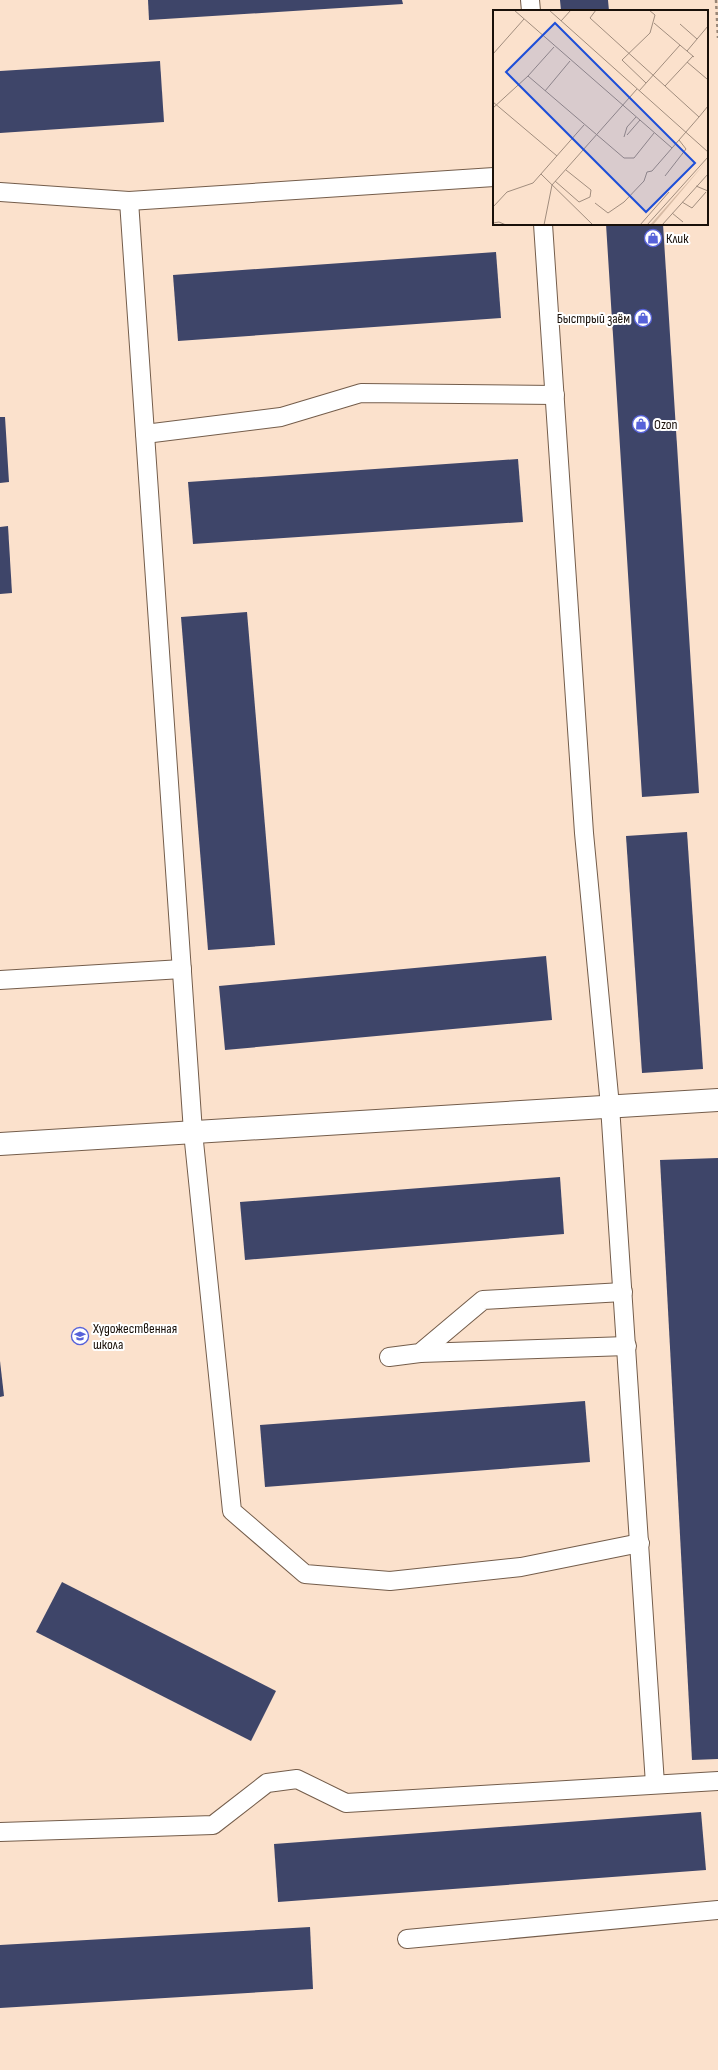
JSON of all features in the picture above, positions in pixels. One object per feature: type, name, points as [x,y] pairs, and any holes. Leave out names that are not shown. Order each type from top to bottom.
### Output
[{"type":"street","points":[[0,1144],[718,1100]]},
{"type":"lane","points":[[530,0],[531,10]]},
{"type":"lane","points":[[0,192],[129,201],[493,178]]},
{"type":"lane","points":[[129,201],[193,1132],[232,1511],[305,1574],[390,1581],[521,1567],[640,1543]]},
{"type":"lane","points":[[544,225],[584,833],[610,1106],[655,1784]]},
{"type":"lane","points":[[145,434],[281,416],[361,393],[555,395]]},
{"type":"lane","points":[[0,980],[182,969]]},
{"type":"lane","points":[[420,1353],[483,1300],[623,1292]]},
{"type":"lane","points":[[389,1357],[420,1353],[627,1346]]},
{"type":"lane","points":[[0,1832],[213,1824],[267,1783],[297,1779],[346,1803],[718,1781]]},
{"type":"lane","points":[[407,1939],[718,1910]]},
{"type":"path","points":[[716,0],[718,38]]},
{"type":"building","points":[[148,0],[402,0],[403,4],[149,20]]},
{"type":"building","points":[[560,0],[608,0],[609,10],[561,10]]},
{"type":"building","points":[[160,61],[164,122],[0,133],[0,71]]},
{"type":"building","points":[[606,225],[663,225],[699,793],[642,797]]},
{"type":"building","points":[[496,252],[501,318],[178,341],[173,275]]},
{"type":"building","points":[[0,417],[5,417],[9,482],[0,483]]},
{"type":"building","points":[[518,459],[523,522],[193,544],[188,482]]},
{"type":"building","points":[[8,526],[12,593],[0,594],[0,527]]},
{"type":"building","points":[[247,612],[275,945],[208,950],[181,617]]},
{"type":"building","points":[[687,832],[703,1069],[642,1073],[626,836]]},
{"type":"building","points":[[546,956],[552,1020],[225,1050],[219,986]]},
{"type":"building","points":[[718,1158],[718,1759],[692,1760],[660,1160]]},
{"type":"building","points":[[560,1177],[564,1234],[245,1260],[240,1202]]},
{"type":"building","points":[[0,1361],[4,1396],[0,1397]]},
{"type":"building","points":[[585,1401],[590,1462],[265,1487],[260,1425]]},
{"type":"building","points":[[62,1582],[276,1691],[251,1741],[36,1632]]},
{"type":"building","points":[[701,1812],[706,1870],[278,1902],[274,1844]]},
{"type":"building","points":[[310,1927],[313,1989],[0,2008],[0,1945]]},
{"type":"place","name":"Клик","points":[[653,238]]},
{"type":"place","name":"Быстрый заём","points":[[643,318]]},
{"type":"place","name":"Ozon","points":[[641,424]]},
{"type":"place","name":"Художественная школа","points":[[80,1336]]}]
